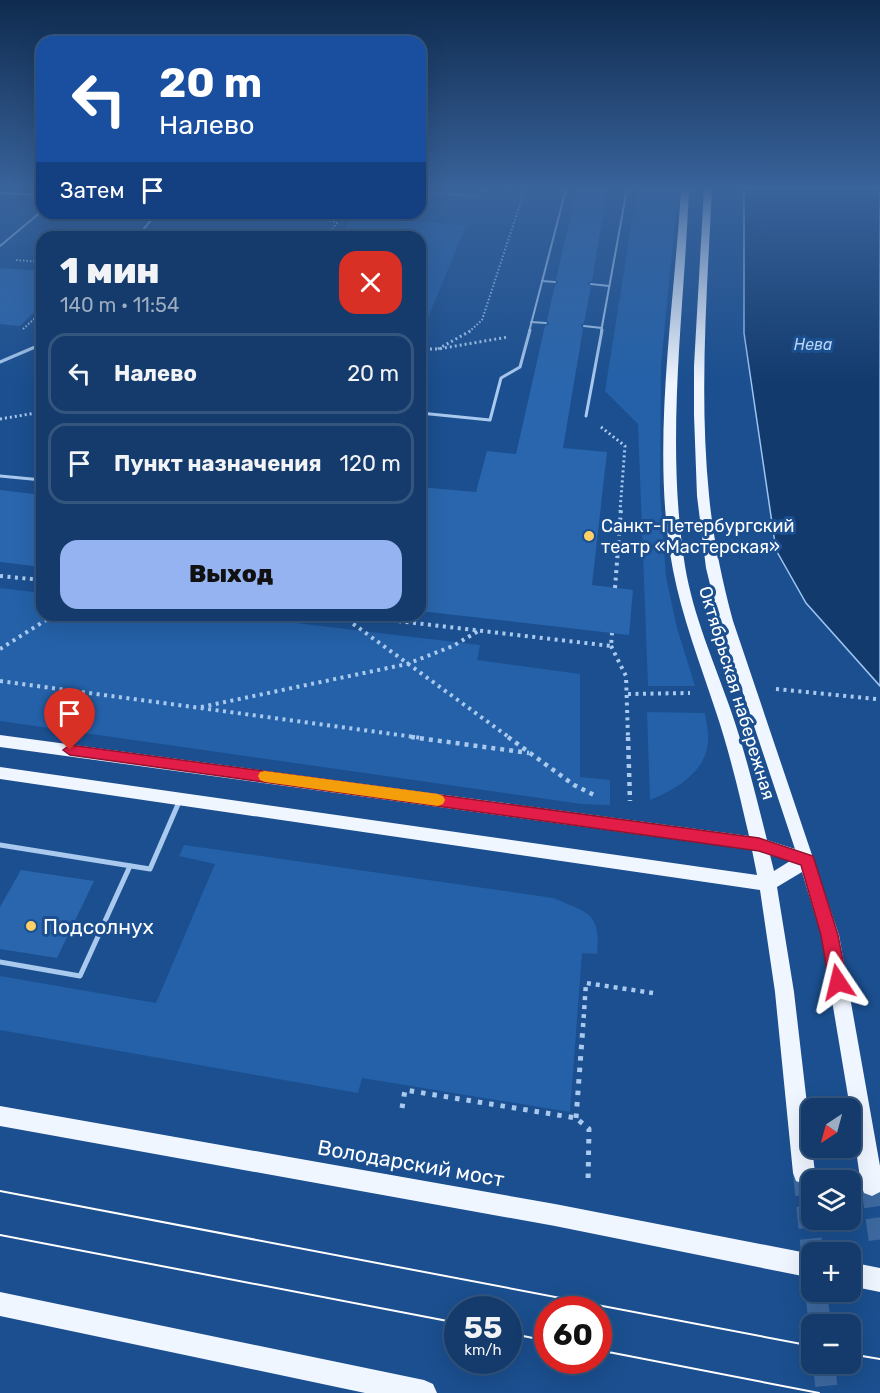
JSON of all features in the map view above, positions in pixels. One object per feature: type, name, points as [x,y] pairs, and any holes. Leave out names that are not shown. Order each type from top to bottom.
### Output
[{"type":"main road","name":"Октябрьская набережная","points":[[680,254],[672,367],[672,493],[675,541],[681,580],[738,758],[768,884],[792,1049],[804,1170]]},
{"type":"main road","name":"Октябрьская набережная","points":[[705,254],[699,375],[703,496],[708,538],[726,621],[830,935],[872,1185]]},
{"type":"main road","points":[[0,741],[759,844],[807,860]]},
{"type":"main road","points":[[0,773],[768,884],[807,860]]},
{"type":"main road","name":"Володарский мост","points":[[0,1116],[555,1215],[801,1264]]},
{"type":"main road","points":[[861,1276],[880,1280]]},
{"type":"main road","points":[[0,1304],[424,1393]]},
{"type":"lane","points":[[426,414],[490,420],[501,378],[520,368],[549,254]]},
{"type":"lane","points":[[586,416],[615,254]]},
{"type":"lane","points":[[542,281],[555,282]]},
{"type":"lane","points":[[591,284],[609,286]]},
{"type":"lane","points":[[531,322],[546,323]]},
{"type":"lane","points":[[584,326],[602,328]]},
{"type":"lane","points":[[0,362],[36,347]]},
{"type":"lane","points":[[0,476],[36,479]]},
{"type":"lane","points":[[0,844],[150,869],[180,799]]},
{"type":"lane","points":[[0,962],[80,976],[130,866]]},
{"type":"path","points":[[438,349],[474,329],[482,320],[504,254]]},
{"type":"path","points":[[10,260],[36,262]]},
{"type":"path","points":[[426,349],[528,334]]},
{"type":"path","points":[[0,419],[36,413]]},
{"type":"path","points":[[586,416],[625,446],[615,588]]},
{"type":"path","points":[[0,577],[36,579]]},
{"type":"path","points":[[0,649],[44,621]]},
{"type":"path","points":[[348,621],[574,785],[601,797]]},
{"type":"path","points":[[400,621],[611,646]]},
{"type":"path","points":[[198,707],[407,664],[453,646],[480,630]]},
{"type":"path","points":[[612,633],[611,646],[626,676],[628,694],[630,802],[620,800]]},
{"type":"path","points":[[0,681],[529,753]]},
{"type":"path","points":[[772,688],[876,699]]},
{"type":"path","points":[[628,694],[697,693]]},
{"type":"path","points":[[576,1118],[586,983],[653,993]]},
{"type":"path","points":[[402,1108],[405,1090],[576,1118],[589,1129],[588,1184]]},
{"type":"shaded area","points":[[426,254],[454,254],[426,323]]},
{"type":"shaded area","points":[[627,254],[672,254],[661,366],[660,492],[666,577],[677,628],[695,686],[648,686],[638,424],[605,391]]},
{"type":"shaded area","points":[[0,588],[36,592],[36,621],[278,621],[480,645],[477,660],[580,674],[580,777],[610,780],[610,805],[582,804],[0,721]]},
{"type":"shaded area","points":[[647,712],[705,713],[708,735],[706,753],[695,771],[679,785],[650,800]]},
{"type":"shaded area","points":[[184,845],[553,898],[583,911],[594,922],[598,940],[597,954],[582,953],[570,1112],[362,1078],[358,1093],[0,1030],[0,976],[156,1003],[215,864],[179,856]]},
{"type":"water","name":"Нева","points":[[744,254],[880,254],[880,686],[806,603],[776,550],[744,333]]},
{"type":"building","points":[[562,254],[596,254],[592,281],[588,283],[591,287],[584,323],[581,325],[583,329],[563,448],[607,452],[592,585],[633,590],[629,635],[426,612],[426,488],[476,492],[487,451],[516,454],[545,326],[549,324],[547,320],[555,285],[558,283],[556,279]]},
{"type":"building","points":[[0,268],[36,271],[36,312],[20,326],[0,324]]},
{"type":"building","points":[[0,490],[36,494],[36,566],[0,562]]},
{"type":"building","points":[[21,870],[94,881],[57,958],[0,949],[0,907]]},
{"type":"tunnel","points":[[872,1185],[880,1242]]},
{"type":"tunnel","points":[[810,1230],[811,1242]]},
{"type":"tunnel","points":[[817,1302],[819,1314]]},
{"type":"tunnel","points":[[825,1374],[827,1393]]},
{"type":"tram line","points":[[0,1191],[801,1344]]},
{"type":"tram line","points":[[0,1235],[444,1320]]},
{"type":"tram line","points":[[522,1336],[534,1338]]},
{"type":"tram line","points":[[612,1353],[819,1393]]},
{"type":"tram line","points":[[861,1356],[880,1359]]},
{"type":"slow traffic","points":[[265,776],[438,800]]},
{"type":"place","name":"Санкт-Петербургский театр «Мастерская»","points":[[589,536]]},
{"type":"place","name":"Подсолнух","points":[[31,926]]},
{"type":"route","points":[[70,750],[759,844],[807,860],[830,935],[838,982]]}]
